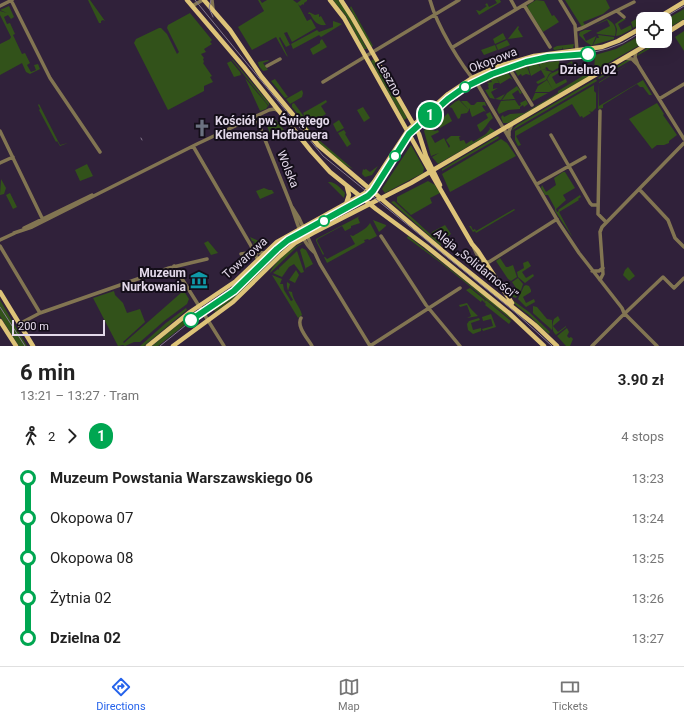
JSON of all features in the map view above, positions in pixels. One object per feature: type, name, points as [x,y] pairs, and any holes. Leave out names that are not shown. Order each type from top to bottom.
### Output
[{"type":"main road","points":[[187,0],[271,100],[322,164],[360,196],[303,232]]},
{"type":"main road","points":[[204,0],[214,10],[261,76],[313,140],[369,188]]},
{"type":"main road","name":"Leszno","points":[[330,0],[344,18],[439,182],[440,188],[472,244],[509,299],[521,313]]},
{"type":"main road","name":"Leszno","points":[[341,0],[348,9],[420,138],[432,171]]},
{"type":"main road","points":[[668,12],[684,2]]},
{"type":"main road","points":[[672,30],[684,22]]},
{"type":"main road","name":"Okopowa","points":[[360,196],[378,177],[408,130],[448,94],[472,78],[496,67],[534,56],[593,49],[607,45],[618,41],[636,31]]},
{"type":"main road","points":[[303,232],[369,204],[432,171],[641,48]]},
{"type":"main road","points":[[362,182],[369,182],[378,177]]},
{"type":"main road","points":[[346,185],[349,195],[346,204]]},
{"type":"main road","name":"Aleja „Solidarności”","points":[[369,188],[444,252],[538,327],[557,346]]},
{"type":"main road","name":"Aleja „Solidarności”","points":[[360,196],[426,246],[512,315],[544,346]]},
{"type":"main road","name":"Towarowa","points":[[148,346],[166,330],[198,306],[233,284],[282,238],[303,232]]},
{"type":"main road","name":"Towarowa","points":[[173,346],[233,302],[303,232]]},
{"type":"main road","points":[[0,292],[33,346]]},
{"type":"main road","points":[[0,321],[16,346]]},
{"type":"street","points":[[0,6],[11,0],[50,78],[100,152]]},
{"type":"street","points":[[192,6],[204,0]]},
{"type":"street","points":[[212,0],[214,10]]},
{"type":"street","points":[[430,0],[434,15],[452,46],[478,85],[578,254],[622,308],[624,313],[657,346]]},
{"type":"street","points":[[323,82],[459,0]]},
{"type":"street","points":[[510,0],[516,9]]},
{"type":"street","points":[[452,46],[532,0]]},
{"type":"street","points":[[560,0],[575,24],[578,51]]},
{"type":"street","points":[[576,30],[634,2]]},
{"type":"street","points":[[524,5],[550,47]]},
{"type":"street","points":[[617,11],[624,16]]},
{"type":"street","points":[[636,51],[635,57],[638,65],[684,139]]},
{"type":"street","points":[[625,58],[631,58],[638,65]]},
{"type":"street","points":[[268,66],[280,59]]},
{"type":"street","points":[[511,71],[532,105]]},
{"type":"street","points":[[659,99],[684,84]]},
{"type":"street","points":[[269,110],[271,100]]},
{"type":"street","points":[[0,240],[43,220],[87,196],[100,192],[256,116],[269,110],[274,109],[279,111]]},
{"type":"street","points":[[600,112],[598,215],[606,222]]},
{"type":"street","name":"Wolska","points":[[256,116],[303,232],[370,346]]},
{"type":"street","points":[[510,138],[509,131],[512,124]]},
{"type":"street","points":[[0,131],[43,220]]},
{"type":"street","points":[[551,135],[591,204],[598,205]]},
{"type":"street","points":[[600,280],[603,274],[600,232],[602,227],[684,143]]},
{"type":"street","points":[[193,146],[258,260]]},
{"type":"street","points":[[0,164],[13,157]]},
{"type":"street","points":[[537,184],[586,157]]},
{"type":"street","points":[[639,189],[668,220],[675,238],[684,246]]},
{"type":"street","points":[[485,262],[491,261],[557,219]]},
{"type":"street","points":[[381,236],[429,309],[460,346]]},
{"type":"street","points":[[0,246],[40,313]]},
{"type":"street","points":[[241,254],[254,252],[265,253]]},
{"type":"street","points":[[19,324],[40,313],[174,266],[207,259]]},
{"type":"street","points":[[174,266],[224,346]]},
{"type":"street","points":[[592,271],[603,268]]},
{"type":"street","points":[[592,346],[624,313],[663,277],[674,288],[684,278]]},
{"type":"street","points":[[370,346],[460,288]]},
{"type":"street","points":[[301,318],[299,321],[300,326],[312,346]]},
{"type":"green space","points":[[88,0],[90,0],[105,21],[103,20],[99,23]]},
{"type":"green space","points":[[258,0],[262,3],[267,0],[293,0],[297,3],[301,0],[307,0],[304,5],[303,4],[300,6],[298,4],[307,21],[311,19],[316,28],[292,42],[287,32],[284,33],[290,45],[286,47],[280,37],[279,38],[288,57],[276,37],[252,50],[238,27],[264,11]]},
{"type":"green space","points":[[333,0],[338,0],[345,8],[367,49],[364,49],[346,16]]},
{"type":"green space","points":[[495,0],[500,0],[501,2],[479,15],[476,10],[480,11],[487,6],[485,5],[487,3],[489,7],[497,3]]},
{"type":"green space","points":[[536,0],[544,1],[552,16],[554,15],[559,22],[543,32],[527,7]]},
{"type":"green space","points":[[565,0],[606,0],[610,8],[603,14],[583,22],[585,25],[582,27]]},
{"type":"green space","points":[[9,6],[14,17],[11,19],[8,15],[4,17],[7,24],[10,23],[15,34],[13,35],[22,54],[25,53],[30,63],[27,65],[31,72],[36,70],[34,65],[38,64],[40,69],[30,74],[26,72],[22,63],[0,75],[0,44],[11,37],[0,15],[0,11],[7,13],[0,10]]},
{"type":"green space","points":[[351,6],[373,46],[371,47],[350,8]]},
{"type":"green space","points":[[684,9],[684,19],[672,26],[672,16]]},
{"type":"green space","points":[[309,12],[315,15],[319,14],[319,17],[321,16],[326,25],[320,25],[316,22],[310,14],[308,14]]},
{"type":"green space","points":[[190,13],[212,40],[210,42],[212,44],[204,49],[206,52],[201,54],[204,58],[203,63],[212,76],[210,77],[213,82],[204,86],[204,91],[168,110],[134,43],[136,39],[161,28],[167,34],[177,54],[179,52],[167,28],[168,25]]},
{"type":"green space","points":[[607,19],[615,26],[615,36],[596,33],[610,26],[607,20],[593,26]]},
{"type":"green space","points":[[622,19],[626,19],[618,24],[621,30],[631,25],[632,29],[616,36],[617,29],[615,24]]},
{"type":"green space","points":[[636,19],[636,26],[633,28],[631,22]]},
{"type":"green space","points":[[333,21],[342,24],[321,37],[319,35],[293,49],[291,44],[317,30],[319,32],[333,27]]},
{"type":"green space","points":[[518,26],[518,29],[523,37],[508,39]]},
{"type":"green space","points":[[592,30],[583,35],[586,41],[596,36],[592,46],[586,42],[579,35],[580,32]]},
{"type":"green space","points":[[684,31],[684,51],[675,37]]},
{"type":"green space","points":[[503,33],[506,39],[495,44],[493,39]]},
{"type":"green space","points":[[598,35],[614,37],[614,39],[593,45],[597,37],[599,38]]},
{"type":"green space","points":[[636,38],[636,47],[594,71],[595,55],[616,49]]},
{"type":"green space","points":[[322,39],[327,47],[313,55],[310,49],[320,43]]},
{"type":"green space","points":[[507,40],[510,45],[498,50],[496,45]]},
{"type":"green space","points":[[574,44],[573,48],[563,49],[562,47],[562,49],[554,50],[553,48],[557,46]]},
{"type":"green space","points":[[495,45],[497,50],[484,55],[481,50]]},
{"type":"green space","points":[[647,48],[651,48],[637,56]]},
{"type":"green space","points":[[374,59],[407,118],[404,120],[371,61]]},
{"type":"green space","points":[[232,60],[269,103],[269,106]]},
{"type":"green space","points":[[627,60],[631,60],[599,79],[598,78]]},
{"type":"green space","points":[[231,61],[241,75],[234,77],[227,63]]},
{"type":"green space","points":[[269,61],[263,63],[268,70],[263,71],[258,62]]},
{"type":"green space","points":[[559,61],[560,67],[553,71],[549,70],[547,67],[545,68],[547,70],[541,69],[539,63]]},
{"type":"green space","points":[[572,61],[577,72],[580,71],[580,73],[568,76],[567,74],[575,70],[571,63],[561,68]]},
{"type":"green space","points":[[538,63],[541,69],[552,72],[546,80],[538,84],[536,82],[545,77],[541,70],[531,76],[528,66]]},
{"type":"green space","points":[[630,63],[599,83],[599,106],[643,80],[652,95],[649,95],[643,87],[640,87],[637,84],[603,105],[603,108],[598,109],[599,82]]},
{"type":"green space","points":[[527,66],[530,75],[526,74],[522,76],[521,74],[518,76],[515,71],[514,72],[515,70]]},
{"type":"green space","points":[[559,70],[560,72],[552,77],[556,84],[566,79],[567,82],[553,90],[547,79],[550,74]]},
{"type":"green space","points":[[591,71],[593,74],[508,123],[503,123],[501,117],[503,115],[504,117],[510,114],[524,113]]},
{"type":"green space","points":[[508,73],[513,80],[510,78],[500,84],[496,77]]},
{"type":"green space","points":[[496,77],[499,83],[495,83],[493,85],[493,89],[498,88],[491,92],[495,99],[490,98],[485,90],[489,89],[489,85],[487,83],[492,82],[491,80],[488,82],[487,81]]},
{"type":"green space","points":[[245,78],[266,103],[268,106],[266,109],[260,111]]},
{"type":"green space","points":[[275,79],[288,97],[285,98],[271,81]]},
{"type":"green space","points":[[596,79],[597,81],[511,131],[517,125]]},
{"type":"green space","points":[[547,80],[553,90],[549,92],[535,92],[538,86]]},
{"type":"green space","points":[[594,85],[594,91],[596,93],[596,108],[592,112],[589,111],[591,113],[583,118],[582,116],[580,117],[572,104],[516,136],[521,145],[518,146],[515,140],[515,131]]},
{"type":"green space","points":[[517,86],[522,93],[520,94],[518,90],[512,94],[515,99],[502,100],[507,93]]},
{"type":"green space","points":[[302,90],[302,97],[290,104],[286,99]]},
{"type":"green space","points":[[535,93],[548,93],[533,101],[532,100]]},
{"type":"green space","points":[[505,94],[501,100],[495,99]]},
{"type":"green space","points":[[326,100],[327,102],[321,106],[326,114],[307,125],[292,107],[292,104],[294,103],[308,122],[303,113]]},
{"type":"green space","points":[[459,100],[469,110],[467,113],[461,114],[460,118],[458,119],[452,108],[449,107]]},
{"type":"green space","points":[[515,100],[519,106],[521,105],[520,103],[526,100],[528,104],[524,107],[523,105],[520,109],[508,110],[499,114],[497,110],[501,101]]},
{"type":"green space","points":[[461,101],[467,101],[471,105],[474,105],[477,102],[485,102],[486,106],[482,106],[486,112],[484,111],[472,117],[470,108],[469,110]]},
{"type":"green space","points":[[657,103],[664,114],[663,115],[677,135],[669,141],[669,143],[657,145],[652,149],[629,119]]},
{"type":"green space","points":[[39,104],[60,145],[68,143],[60,146],[57,141],[56,142],[39,110]]},
{"type":"green space","points":[[289,107],[319,140],[353,169],[326,150]]},
{"type":"green space","points":[[363,107],[370,118],[364,122],[357,110]]},
{"type":"green space","points":[[442,108],[444,110],[427,125],[423,125]]},
{"type":"green space","points":[[490,112],[493,118],[480,132],[477,125],[488,118],[486,114]]},
{"type":"green space","points":[[448,113],[452,121],[440,128],[438,124],[442,122],[442,119]]},
{"type":"green space","points":[[275,119],[284,130],[277,133],[276,130],[270,133],[265,122]]},
{"type":"green space","points":[[339,120],[344,128],[337,132],[333,124]]},
{"type":"green space","points":[[489,127],[495,131],[438,164],[432,157],[439,153],[431,156],[424,131],[426,128],[435,131],[438,130],[439,132],[431,136],[435,143],[444,138],[449,148],[450,146],[446,140],[451,136],[461,136],[459,137],[460,141],[464,140],[466,144],[472,140],[473,142],[486,134],[490,129]]},
{"type":"green space","points":[[344,130],[351,144],[347,147],[338,133]]},
{"type":"green space","points":[[498,136],[499,138],[442,171],[442,169]]},
{"type":"green space","points":[[501,139],[507,143],[516,156],[450,192],[442,174]]},
{"type":"green space","points":[[411,145],[424,168],[423,173],[385,193],[382,189]]},
{"type":"green space","points":[[87,164],[93,176],[80,181],[75,170]]},
{"type":"green space","points":[[378,166],[372,175],[365,177],[362,174],[363,169],[370,172]]},
{"type":"green space","points":[[565,172],[575,188],[563,195],[566,200],[556,209],[557,212],[580,195],[581,197],[578,199],[579,200],[559,212],[573,238],[555,211],[555,208],[548,195],[545,195],[541,188],[542,185],[546,192],[556,185],[554,178]]},
{"type":"green space","points":[[1,179],[6,188],[4,194],[0,195]]},
{"type":"green space","points":[[428,181],[435,185],[440,193],[430,198],[432,203],[411,215],[397,202],[397,197]]},
{"type":"green space","points":[[328,182],[335,184],[342,189],[345,193],[344,198]]},
{"type":"green space","points":[[264,188],[272,190],[274,193],[260,199],[256,191]]},
{"type":"green space","points":[[10,193],[17,207],[13,209],[6,195]]},
{"type":"green space","points":[[394,201],[441,244],[441,246],[391,202]]},
{"type":"green space","points":[[514,209],[515,210],[476,233],[475,231],[473,232],[469,226],[476,231]]},
{"type":"green space","points":[[360,216],[358,218],[360,223],[351,226],[351,228],[345,231],[342,226],[318,239],[317,241],[324,254],[323,255],[316,239]]},
{"type":"green space","points":[[373,220],[386,225],[386,226],[379,232]]},
{"type":"green space","points":[[370,223],[377,236],[369,240],[364,240],[365,242],[327,263],[324,257],[327,259],[355,244],[350,235],[353,236],[360,232]]},
{"type":"green space","points":[[445,225],[451,234],[440,241],[431,234]]},
{"type":"green space","points":[[298,233],[280,245],[238,287],[237,286],[232,290],[231,288],[272,249]]},
{"type":"green space","points":[[301,235],[284,249],[233,299],[215,312],[213,308],[234,294],[281,248]]},
{"type":"green space","points":[[408,236],[511,317],[512,320],[441,263],[407,238]]},
{"type":"green space","points":[[250,237],[261,242],[267,239],[268,241],[255,247],[253,243],[255,242],[252,241]]},
{"type":"green space","points":[[208,241],[218,253],[211,255],[204,243]]},
{"type":"green space","points":[[304,243],[298,246],[270,273],[284,255],[300,244]]},
{"type":"green space","points":[[302,248],[306,250],[313,264],[306,268],[306,270],[300,250]]},
{"type":"green space","points":[[297,251],[304,272],[301,273],[294,264],[289,267],[282,277],[273,273],[278,269],[279,270],[279,268]]},
{"type":"green space","points":[[500,258],[506,267],[513,265],[517,277],[511,281],[496,261]]},
{"type":"green space","points":[[528,261],[531,266],[522,272],[526,278],[533,274],[534,276],[525,283],[518,277],[517,272],[524,268],[523,263]]},
{"type":"green space","points":[[628,267],[635,276],[629,281],[623,275]]},
{"type":"green space","points":[[296,270],[299,275],[295,283],[289,280]]},
{"type":"green space","points":[[272,275],[282,279],[280,284],[283,284],[284,290],[291,301],[293,300],[288,291],[292,292],[302,315],[298,318]]},
{"type":"green space","points":[[518,278],[523,284],[516,298],[513,297],[506,285],[507,284],[513,294],[518,291],[512,282]]},
{"type":"green space","points":[[287,282],[290,284],[288,290],[287,287]]},
{"type":"green space","points":[[524,286],[529,286],[531,292],[523,297],[526,303],[534,299],[535,302],[526,307],[518,299]]},
{"type":"green space","points":[[182,288],[189,299],[187,304],[164,321],[140,342],[134,342],[125,346],[118,346],[93,298],[114,291],[115,295],[123,303],[127,313],[140,309],[145,322],[123,342],[124,343],[182,292],[179,291],[168,300]]},
{"type":"green space","points":[[470,288],[485,300],[484,302],[482,300],[481,302],[466,290]]},
{"type":"green space","points":[[511,299],[529,312],[550,332],[549,334],[517,306]]},
{"type":"green space","points":[[0,300],[27,346],[19,346],[0,316]]},
{"type":"green space","points":[[486,300],[511,321],[509,324],[485,305],[486,304],[484,302]]},
{"type":"green space","points":[[467,303],[478,316],[467,318],[471,316],[467,305],[460,307],[459,305]]},
{"type":"green space","points":[[533,306],[537,307],[547,319],[552,320],[552,330],[533,313]]},
{"type":"green space","points":[[186,308],[187,310],[144,346],[140,346],[166,323]]},
{"type":"green space","points":[[491,314],[496,327],[483,331],[482,329],[493,326],[491,319],[483,321],[482,317]]},
{"type":"green space","points":[[190,315],[192,319],[158,346],[152,346]]},
{"type":"green space","points":[[558,316],[560,320],[553,326],[558,332],[566,327],[556,335],[553,331],[552,325],[554,319]]},
{"type":"green space","points":[[479,318],[480,320],[471,323],[473,330],[481,328],[481,331],[473,334],[468,330],[467,324],[469,321]]},
{"type":"green space","points":[[567,328],[569,332],[567,336],[573,339],[570,346],[566,346],[557,336]]},
{"type":"tram line","points":[[195,0],[323,156],[516,313],[552,346]]},
{"type":"tram line","points":[[211,0],[209,8],[213,17]]},
{"type":"tram line","points":[[672,13],[684,6]]},
{"type":"tram line","points":[[160,346],[196,317],[234,291],[288,240],[368,196],[373,191],[409,134],[448,99],[469,84],[492,73],[530,61],[548,57],[590,53],[607,49],[623,43],[636,35]]},
{"type":"tram line","name":"1","points":[[191,320],[234,291],[288,240],[368,196],[373,191],[409,134],[460,90],[479,79],[526,62],[548,57],[588,54]]},
{"type":"tram line","points":[[0,307],[25,346]]},
{"type":"place","name":"Dzielna 02","points":[[588,54]]},
{"type":"place","name":"Kościół pw. Świętego Klemensa Hofbauera","points":[[202,128]]},
{"type":"place","name":"Muzeum Nurkowania","points":[[199,280]]}]
